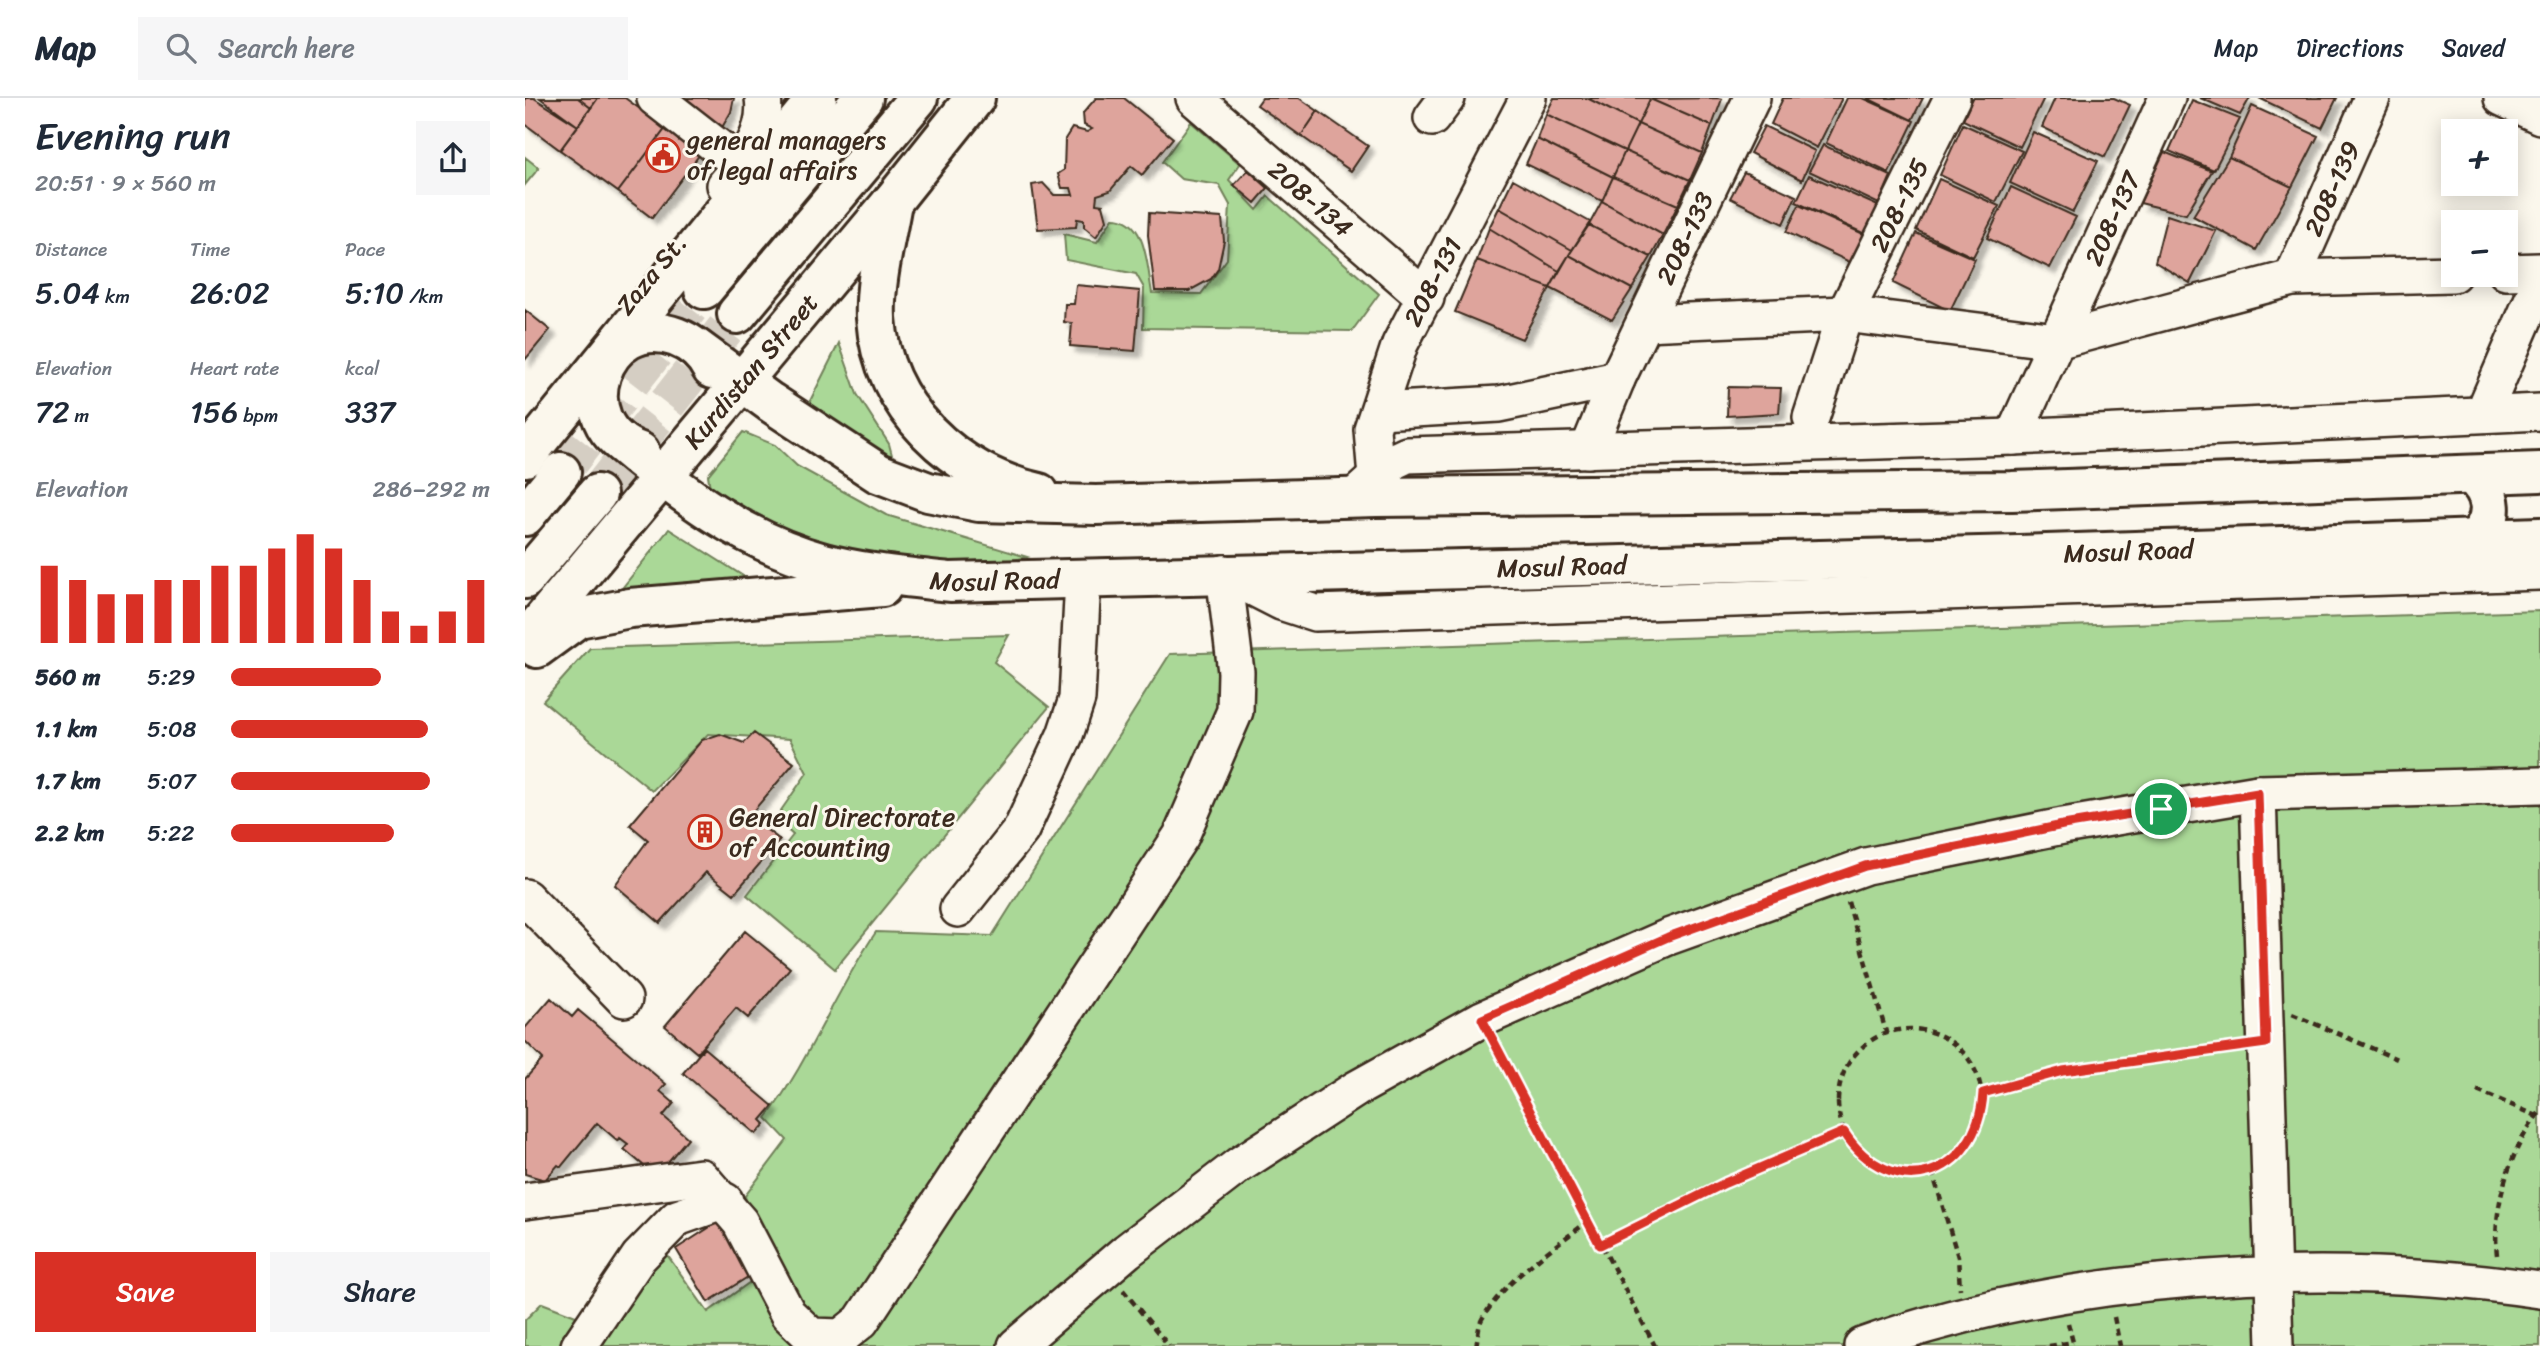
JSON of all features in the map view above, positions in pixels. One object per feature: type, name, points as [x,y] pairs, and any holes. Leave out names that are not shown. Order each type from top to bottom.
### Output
[{"type":"highway","points":[[525,457],[817,98]]},
{"type":"highway","points":[[704,289],[863,98]]},
{"type":"highway","name":"Kurdistan Street","points":[[737,314],[918,98]]},
{"type":"highway","name":"Kurdistan Street","points":[[525,641],[892,202],[975,98]]},
{"type":"highway","points":[[892,202],[878,285],[876,319],[889,375],[901,400],[938,442],[991,476],[1025,490],[1096,505]]},
{"type":"highway","points":[[696,348],[708,362],[716,379],[718,397],[700,430],[672,452],[654,454],[636,450],[619,441],[606,426],[597,398],[599,378],[610,355],[632,339],[651,334],[670,335],[696,348],[854,458],[903,484],[979,502],[1096,505],[1364,487],[2012,491],[2540,472]]},
{"type":"highway","name":"Mosul Road","points":[[619,441],[707,511],[790,552],[823,563],[869,573],[950,582],[2019,555],[2540,537]]},
{"type":"highway","points":[[525,516],[561,472]]},
{"type":"highway","points":[[2472,475],[2486,491],[2491,511],[2489,522],[2476,539]]},
{"type":"highway","points":[[525,579],[597,494]]},
{"type":"highway","points":[[525,657],[579,618],[630,608],[950,582]]},
{"type":"street","points":[[656,98],[741,165]]},
{"type":"street","name":"Zaza St.","points":[[525,447],[562,386],[741,165],[760,131],[763,98]]},
{"type":"street","name":"208-134","points":[[1194,98],[1426,298]]},
{"type":"street","name":"208-131","points":[[1364,487],[1372,429],[1400,344],[1528,98]]},
{"type":"street","name":"208-133","points":[[1588,450],[1617,379],[1752,98]]},
{"type":"street","name":"208-135","points":[[1811,418],[1845,313],[1952,98]]},
{"type":"street","name":"208-137","points":[[2013,437],[2167,98]]},
{"type":"street","name":"208-139","points":[[2292,278],[2372,98]]},
{"type":"street","points":[[2502,98],[2540,116]]},
{"type":"street","points":[[2518,272],[2540,271]]},
{"type":"street","points":[[1644,323],[1845,313],[2056,341],[2292,278],[2441,274]]},
{"type":"street","points":[[2483,414],[2540,282]]},
{"type":"street","points":[[1379,411],[1499,404],[1617,379]]},
{"type":"street","points":[[1364,487],[1406,455],[2013,437],[2540,412]]},
{"type":"street","points":[[1224,573],[1281,602],[1315,613],[2540,572]]},
{"type":"street","points":[[525,1200],[701,1177],[725,1201],[740,1222],[788,1314],[811,1336],[841,1337],[860,1321],[1181,836],[1235,711],[1236,672],[1224,573]]},
{"type":"street","points":[[958,909],[1021,830],[1065,735],[1077,699],[1083,578]]},
{"type":"street","points":[[1016,1346],[1107,1267],[1239,1165],[1356,1089],[1482,1019],[1668,937],[1865,866],[2063,825],[2258,793],[2540,785]]},
{"type":"street","points":[[2258,793],[2275,1346]]},
{"type":"street","points":[[525,897],[624,999]]},
{"type":"street","points":[[579,1346],[639,1258],[677,1218],[725,1201]]},
{"type":"street","points":[[1862,1346],[1913,1328],[2061,1295],[2169,1280],[2371,1275],[2500,1284],[2540,1290]]},
{"type":"path","points":[[1839,876],[1871,972],[1886,1032]]},
{"type":"path","points":[[2265,1003],[2397,1059]]},
{"type":"path","points":[[1482,1019],[1587,1222],[1655,1346]]},
{"type":"path","points":[[1907,1028],[1929,1031],[1949,1039],[1971,1063],[1983,1093],[1981,1118],[1972,1141],[1955,1159],[1932,1171],[1912,1174],[1891,1172],[1872,1163],[1855,1149],[1844,1132],[1837,1108],[1839,1084],[1849,1062],[1865,1044],[1886,1032],[1907,1028]]},
{"type":"path","points":[[1983,1093],[2063,1071],[2266,1043]]},
{"type":"path","points":[[2477,1090],[2538,1114],[2511,1166],[2494,1233],[2500,1284]]},
{"type":"path","points":[[1600,1245],[1725,1183],[1844,1132]]},
{"type":"path","points":[[1932,1171],[1958,1257],[1963,1317]]},
{"type":"path","points":[[1476,1346],[1481,1321],[1504,1293],[1533,1263],[1587,1222]]},
{"type":"path","points":[[1107,1267],[1169,1346]]},
{"type":"path","points":[[2049,1346],[2073,1342]]},
{"type":"green space","points":[[1191,122],[1240,164],[1229,180],[1257,210],[1268,196],[1379,294],[1352,331],[1143,328],[1144,288],[1136,274],[1066,260],[1064,234],[1097,242],[1113,218],[1124,220],[1133,226],[1139,235],[1152,293],[1201,294],[1227,259],[1230,205],[1219,185],[1181,179],[1162,162]]},
{"type":"green space","points":[[525,157],[539,168],[525,185]]},
{"type":"green space","points":[[839,343],[857,394],[889,444],[893,459],[868,448],[806,409]]},
{"type":"green space","points":[[743,432],[775,445],[797,466],[886,515],[1027,557],[977,565],[924,567],[870,562],[807,544],[711,495],[708,475]]},
{"type":"green space","points":[[669,529],[765,590],[616,596]]},
{"type":"green space","points":[[2540,611],[2540,1346],[525,1346],[525,1320],[542,1303],[581,1318],[660,1245],[708,1312],[764,1272],[745,1196],[787,1140],[766,1118],[796,1073],[876,932],[992,936],[1170,654]]},
{"type":"green space","points":[[1009,635],[994,662],[1049,707],[835,969],[747,895],[793,835],[775,819],[807,773],[790,739],[708,734],[652,791],[543,701],[590,648]]},
{"type":"building","points":[[525,98],[534,98],[578,126],[560,150],[525,124]]},
{"type":"building","points":[[540,98],[578,98],[591,108],[578,126]]},
{"type":"building","points":[[578,98],[598,98],[591,108]]},
{"type":"building","points":[[598,98],[625,98],[666,128],[618,192],[560,150]]},
{"type":"building","points":[[677,98],[734,98],[731,112],[720,131]]},
{"type":"building","points":[[1096,98],[1124,98],[1173,138],[1142,175],[1131,166],[1110,191],[1097,195],[1096,204],[1103,205],[1107,220],[1096,237],[1084,227],[1084,220],[1077,219],[1076,227],[1038,229],[1032,185],[1043,183],[1054,195],[1073,195],[1071,188],[1062,188],[1058,174],[1064,170],[1065,139],[1072,128],[1087,132],[1092,129],[1084,125],[1083,113]]},
{"type":"building","points":[[1262,98],[1299,98],[1318,111],[1301,136],[1257,105]]},
{"type":"building","points":[[1554,98],[1587,98],[1638,124],[1625,151],[1546,114]]},
{"type":"building","points":[[1587,98],[1648,98],[1650,99],[1638,124]]},
{"type":"building","points":[[1783,98],[1842,98],[1817,148],[1771,124]]},
{"type":"building","points":[[1847,98],[1863,98],[1914,121],[1889,173],[1826,143]]},
{"type":"building","points":[[1867,98],[1923,98],[1912,120]]},
{"type":"building","points":[[1973,98],[2044,98],[2020,147],[1963,120]]},
{"type":"building","points":[[2055,98],[2114,98],[2130,105],[2105,157],[2042,127]]},
{"type":"building","points":[[2200,98],[2250,98],[2240,115]]},
{"type":"building","points":[[2259,98],[2337,98],[2322,128]]},
{"type":"building","points":[[1650,99],[1722,99],[1712,126]]},
{"type":"building","points":[[1650,99],[1712,126],[1702,153],[1638,124]]},
{"type":"building","points":[[2192,100],[2240,119],[2214,170],[2169,151]]},
{"type":"building","points":[[2252,106],[2318,136],[2292,187],[2229,157]]},
{"type":"building","points":[[1318,111],[1368,146],[1351,171],[1301,136]]},
{"type":"building","points":[[1546,114],[1625,151],[1613,177],[1537,139]]},
{"type":"building","points":[[1638,124],[1702,153],[1690,180],[1625,151]]},
{"type":"building","points":[[1963,124],[2022,151],[1996,202],[1940,175]]},
{"type":"building","points":[[1764,126],[1815,151],[1802,180],[1750,153]]},
{"type":"building","points":[[666,128],[700,154],[652,218],[618,192]]},
{"type":"building","points":[[2033,132],[2098,161],[2073,212],[2010,183]]},
{"type":"building","points":[[1537,139],[1613,177],[1602,201],[1526,164]]},
{"type":"building","points":[[1823,145],[1891,176],[1879,204],[1809,171]]},
{"type":"building","points":[[1625,151],[1690,180],[1678,205],[1613,177]]},
{"type":"building","points":[[2164,152],[2212,171],[2186,214],[2140,203]]},
{"type":"building","points":[[2229,157],[2292,187],[2256,250],[2193,216]]},
{"type":"building","points":[[1248,170],[1268,188],[1255,203],[1234,185]]},
{"type":"building","points":[[1744,172],[1796,196],[1783,224],[1730,198]]},
{"type":"building","points":[[1809,175],[1878,206],[1865,234],[1796,202]]},
{"type":"building","points":[[1613,177],[1678,205],[1663,235],[1602,201]]},
{"type":"building","points":[[1513,179],[1590,222],[1572,250],[1499,208]]},
{"type":"building","points":[[1939,179],[1999,206],[1973,257],[1916,230]]},
{"type":"building","points":[[2011,187],[2076,217],[2050,268],[1987,238]]},
{"type":"building","points":[[1602,201],[1663,235],[1651,257],[1589,225]]},
{"type":"building","points":[[1799,205],[1868,236],[1856,265],[1786,232]]},
{"type":"building","points":[[1499,208],[1572,250],[1559,271],[1489,228]]},
{"type":"building","points":[[1149,213],[1222,218],[1224,241],[1218,269],[1211,279],[1189,291],[1155,291],[1148,235]]},
{"type":"building","points":[[2167,215],[2216,231],[2190,283],[2155,262]]},
{"type":"building","points":[[1589,225],[1651,257],[1632,289],[1569,255]]},
{"type":"building","points":[[1489,228],[1559,271],[1550,288],[1477,260]]},
{"type":"building","points":[[1916,233],[1975,259],[1950,311],[1893,283]]},
{"type":"building","points":[[1569,255],[1632,289],[1612,320],[1550,288]]},
{"type":"building","points":[[1477,260],[1550,288],[1522,339],[1455,312]]},
{"type":"building","points":[[1076,285],[1140,291],[1135,351],[1070,346],[1072,323],[1064,322],[1065,304],[1074,304]]},
{"type":"building","points":[[525,310],[550,330],[525,360]]},
{"type":"building","points":[[1728,387],[1781,388],[1779,413],[1727,416]]},
{"type":"building","name":"General Directorate of Accounting","points":[[754,733],[794,763],[749,816],[780,840],[734,894],[706,872],[660,923],[615,885],[648,840],[630,825],[702,740],[720,734],[744,743]]},
{"type":"building","points":[[745,931],[790,968],[748,1018],[736,1008],[697,1053],[665,1026]]},
{"type":"building","points":[[551,998],[572,1017],[578,1010],[666,1084],[660,1091],[674,1103],[663,1116],[688,1138],[656,1176],[624,1149],[628,1144],[620,1138],[618,1141],[597,1123],[561,1167],[558,1165],[545,1180],[525,1174],[525,1079],[543,1059],[525,1041],[525,1028]]},
{"type":"building","points":[[704,1048],[773,1106],[761,1120],[765,1124],[756,1134],[683,1073]]},
{"type":"building","points":[[718,1222],[751,1275],[708,1302],[676,1249]]},
{"type":"tunnel","points":[[561,472],[704,289]]},
{"type":"tunnel","points":[[597,494],[737,314]]},
{"type":"place","name":"general managers of legal affairs","points":[[663,155]]},
{"type":"place","name":"General Directorate of Accounting","points":[[705,832]]},
{"type":"route","points":[[2258,793],[2266,1043],[2063,1071],[1983,1093],[1981,1118],[1972,1141],[1955,1159],[1932,1171],[1912,1174],[1891,1172],[1872,1163],[1855,1149],[1844,1132],[1725,1183],[1600,1245],[1482,1019],[1668,937],[1865,866],[2063,825],[2161,809],[2258,793]]}]
